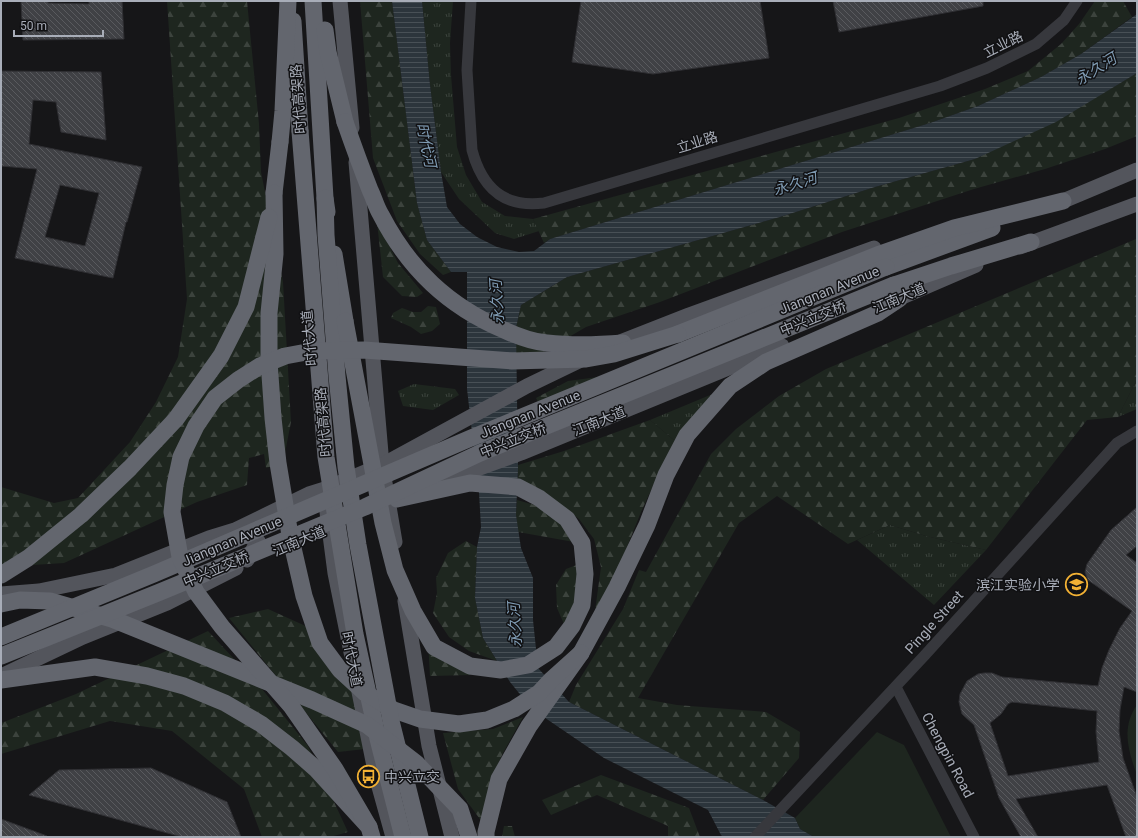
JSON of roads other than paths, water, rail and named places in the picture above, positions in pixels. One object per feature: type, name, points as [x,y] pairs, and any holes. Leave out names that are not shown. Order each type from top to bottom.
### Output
[{"type":"highway","points":[[288,1],[283,111],[274,193],[275,254],[269,313],[269,361],[278,463],[290,535],[304,596],[320,643],[340,670],[365,693],[394,710],[420,719],[459,724],[487,720],[514,709],[539,693],[581,653]]},
{"type":"highway","name":"时代高架路","points":[[292,1],[306,216],[326,457],[355,634],[378,740],[403,837]]},
{"type":"highway","name":"时代高架路","points":[[313,1],[326,235],[346,467],[358,545],[391,721],[420,837]]},
{"type":"highway","points":[[321,1],[328,52],[345,122],[360,166],[380,214],[401,250],[426,279],[456,304],[487,323],[515,335],[546,343],[588,346],[632,342],[678,334]]},
{"type":"highway","points":[[1,574],[28,558],[81,515],[130,468],[176,419],[221,356],[246,307],[274,193]]},
{"type":"highway","points":[[325,198],[349,343],[379,500],[380,508],[382,515],[383,523],[395,570],[412,611],[434,647],[470,666],[500,670],[528,665],[556,647],[572,626],[582,605],[585,574],[582,543],[567,519],[539,498],[518,487],[470,483],[386,502],[379,503],[365,507]]},
{"type":"highway","name":"Jiangnan Avenue","points":[[1,638],[154,574],[883,260],[932,251],[1063,201]]},
{"type":"highway","name":"中兴立交桥","points":[[1,656],[365,507],[480,453],[896,292],[951,266],[1031,242]]},
{"type":"highway","points":[[370,832],[335,769],[291,706],[222,627],[196,592],[180,557],[172,512],[174,491],[181,457],[196,426],[215,398],[238,380],[260,366],[285,356],[312,351],[364,350],[512,361],[579,360],[614,354],[678,334],[883,260]]},
{"type":"highway","points":[[486,837],[498,779],[529,726],[581,653],[617,587],[646,526],[666,475],[687,435],[730,386],[766,362],[878,313],[896,292]]},
{"type":"highway","points":[[1,604],[20,600],[50,601],[112,619],[312,700],[367,725],[416,763],[460,809],[469,837]]},
{"type":"highway","points":[[1,680],[95,667],[147,676],[184,686],[225,703],[261,724],[292,748],[316,769],[370,832]]},
{"type":"main road","name":"时代大道","points":[[282,1],[318,452],[325,489],[335,573],[376,776],[393,837]]},
{"type":"main road","points":[[340,1],[359,196],[382,465],[429,746],[452,837]]},
{"type":"main road","name":"Jiangnan Avenue","points":[[1,594],[39,592],[116,575],[209,538],[235,530],[309,494],[325,489],[382,465],[527,386],[620,341],[899,239],[1063,201],[1137,170]]},
{"type":"main road","points":[[1031,242],[1137,204]]},
{"type":"main road","name":"江南大道","points":[[1,676],[83,637],[167,603],[244,564],[329,528],[387,499],[427,488],[521,453],[896,292]]},
{"type":"main road","points":[[235,530],[258,541],[244,564]]},
{"type":"street","name":"立业路","points":[[471,1],[467,70],[472,150],[475,161],[481,176],[491,188],[501,196],[530,205],[544,204],[917,93],[988,68],[1036,44],[1064,20],[1077,1]]},
{"type":"street","name":"Pingle Street","points":[[755,837],[896,687],[1117,443],[1137,431]]},
{"type":"street","name":"Chengpin Road","points":[[896,687],[974,837]]},
{"type":"water","points":[[392,1],[422,1],[430,85],[447,207],[460,224],[477,237],[497,247],[519,252],[534,251],[550,239],[930,123],[978,106],[1041,77],[1081,54],[1137,14],[1137,73],[1056,122],[975,159],[875,187],[780,217],[567,277],[521,305],[516,328],[518,469],[516,515],[521,548],[533,578],[533,620],[538,668],[569,702],[763,800],[795,818],[800,829],[814,837],[723,837],[708,810],[604,758],[532,709],[510,682],[483,638],[475,598],[477,547],[481,527],[479,493],[467,389],[467,272],[451,272],[427,240],[417,203]]},
{"type":"place","name":"滨江实验小学","points":[[1076,585]]},
{"type":"place","name":"中兴立交","points":[[369,777]]},
{"type":"water label","name":"永久河","points":[[1096,69]]},
{"type":"water label","name":"时代河","points":[[426,145]]},
{"type":"water label","name":"永久河","points":[[795,184]]},
{"type":"water label","name":"永久河","points":[[497,302]]},
{"type":"water label","name":"永久河","points":[[515,625]]}]
